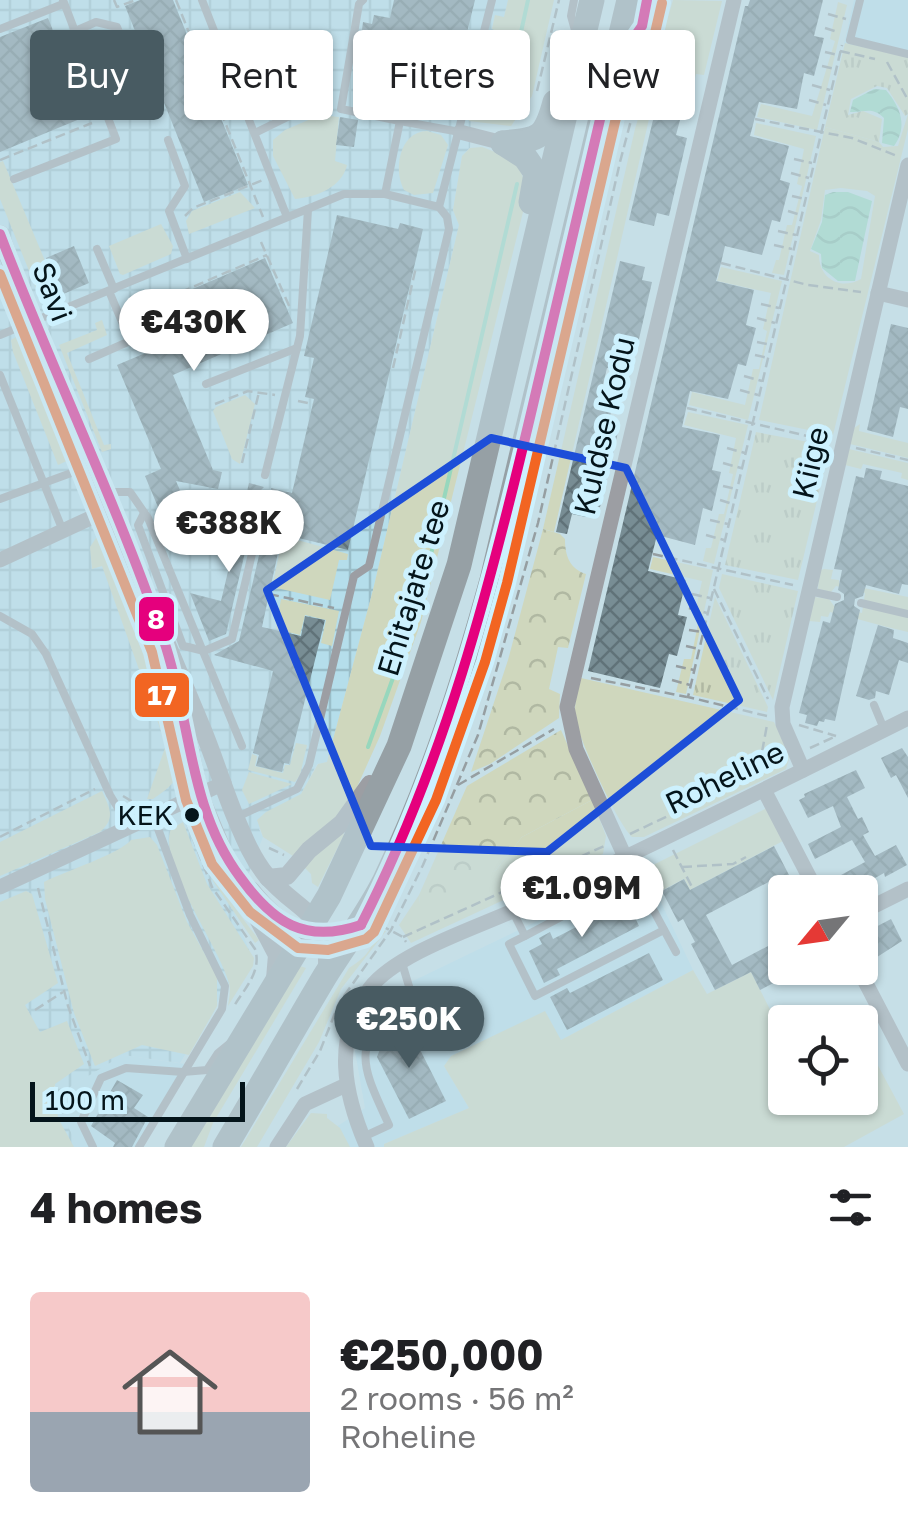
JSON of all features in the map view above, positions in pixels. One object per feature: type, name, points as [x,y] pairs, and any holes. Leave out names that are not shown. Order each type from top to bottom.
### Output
[{"type":"highway","name":"Ehitajate tee","points":[[176,1147],[274,986],[315,930],[399,746],[459,565],[527,277],[577,19],[592,0]]},
{"type":"highway","points":[[621,30],[628,0]]},
{"type":"highway","points":[[504,143],[536,140],[548,128],[577,19]]},
{"type":"highway","points":[[225,1147],[327,972],[360,925],[422,796],[471,657],[492,580],[600,120]]},
{"type":"highway","points":[[504,143],[525,157],[536,173],[521,252],[527,277]]},
{"type":"street","name":"Kuldse Kodu","points":[[625,856],[576,749],[567,707],[734,0]]},
{"type":"street","points":[[460,132],[504,143]]},
{"type":"street","name":"Kiige","points":[[775,718],[782,707],[908,165]]},
{"type":"street","name":"Savi","points":[[0,234],[235,818],[255,861],[315,930]]},
{"type":"street","points":[[878,294],[908,300]]},
{"type":"street","points":[[0,560],[63,531],[107,500]]},
{"type":"street","name":"Savi","points":[[166,647],[200,796],[226,858]]},
{"type":"street","points":[[775,718],[800,762]]},
{"type":"street","name":"Roheline","points":[[346,1085],[344,1058],[353,1019],[371,986],[402,963],[764,790],[800,762],[908,718]]},
{"type":"street","points":[[268,878],[287,876],[310,850],[342,824],[364,796],[383,755],[399,746]]},
{"type":"street","points":[[0,887],[130,828],[150,814],[224,783]]},
{"type":"street","points":[[764,790],[808,875]]},
{"type":"street","points":[[226,858],[261,902],[315,930],[360,925]]},
{"type":"street","points":[[226,858],[278,954],[274,986]]},
{"type":"street","points":[[878,904],[908,890]]},
{"type":"street","points":[[315,930],[327,972]]},
{"type":"street","points":[[867,985],[907,1062]]},
{"type":"street","points":[[277,1147],[305,1104],[346,1085],[365,1142]]},
{"type":"lane","points":[[202,0],[287,217]]},
{"type":"lane","points":[[363,0],[359,4],[341,109],[460,132]]},
{"type":"lane","points":[[439,207],[492,0]]},
{"type":"lane","points":[[639,30],[647,0]]},
{"type":"lane","points":[[860,0],[850,40],[908,54]]},
{"type":"lane","points":[[0,29],[63,2],[72,30]]},
{"type":"lane","points":[[78,30],[96,22],[117,26],[119,30]]},
{"type":"lane","points":[[14,180],[116,139],[108,120]]},
{"type":"lane","points":[[255,133],[281,120]]},
{"type":"lane","points":[[385,194],[400,121]]},
{"type":"lane","points":[[168,140],[186,186],[169,211],[188,259]]},
{"type":"lane","points":[[0,335],[344,194],[385,194],[439,207],[447,217],[449,229],[369,566],[354,576],[304,780],[288,794],[235,818]]},
{"type":"lane","points":[[265,475],[297,348],[308,208]]},
{"type":"lane","points":[[89,358],[130,341],[97,249]]},
{"type":"lane","points":[[206,384],[297,348]]},
{"type":"lane","points":[[0,374],[63,531]]},
{"type":"lane","points":[[0,499],[92,465]]},
{"type":"lane","points":[[107,500],[125,490],[144,513],[242,746]]},
{"type":"lane","points":[[144,513],[138,525],[184,646],[204,650],[232,639],[266,494]]},
{"type":"lane","points":[[809,590],[836,596]]},
{"type":"lane","points":[[861,603],[908,614]]},
{"type":"lane","points":[[0,616],[32,634],[46,654],[105,784],[130,828]]},
{"type":"lane","points":[[874,705],[885,730]]},
{"type":"lane","points":[[138,1147],[222,1009],[225,986],[190,916],[150,814]]},
{"type":"lane","points":[[625,856],[676,952]]},
{"type":"lane","points":[[636,878],[509,944],[535,996],[664,930]]},
{"type":"lane","points":[[512,911],[525,936]]},
{"type":"lane","points":[[365,1142],[389,1126],[364,1068],[364,1056],[368,1042],[382,1024],[414,1004],[402,963]]},
{"type":"lane","points":[[93,1147],[81,1122],[101,1078],[126,1068],[207,1070],[218,1053],[248,1028]]},
{"type":"path","points":[[114,0],[118,7],[136,0]]},
{"type":"path","points":[[176,0],[266,226]]},
{"type":"path","points":[[535,102],[559,0]]},
{"type":"path","points":[[828,14],[848,19]]},
{"type":"path","points":[[688,697],[840,53],[844,33],[825,28]]},
{"type":"path","points":[[825,52],[887,62],[908,100]]},
{"type":"path","points":[[822,66],[836,70]]},
{"type":"path","points":[[812,86],[831,90]]},
{"type":"path","points":[[808,100],[827,106]]},
{"type":"path","points":[[755,119],[852,138],[891,156],[908,156]]},
{"type":"path","points":[[0,160],[92,123]]},
{"type":"path","points":[[56,129],[60,136]]},
{"type":"path","points":[[23,142],[26,150]]},
{"type":"path","points":[[794,159],[814,164]]},
{"type":"path","points":[[791,173],[810,178]]},
{"type":"path","points":[[184,223],[193,208],[272,177]]},
{"type":"path","points":[[792,196],[805,200]]},
{"type":"path","points":[[788,212],[802,214]]},
{"type":"path","points":[[256,230],[296,321]]},
{"type":"path","points":[[778,231],[796,236]]},
{"type":"path","points":[[774,245],[794,249]]},
{"type":"path","points":[[139,310],[267,256]]},
{"type":"path","points":[[721,263],[808,285],[878,294]]},
{"type":"path","points":[[392,368],[416,267]]},
{"type":"path","points":[[761,304],[780,308]]},
{"type":"path","points":[[757,318],[776,323]]},
{"type":"path","points":[[758,342],[771,344]]},
{"type":"path","points":[[755,354],[768,358]]},
{"type":"path","points":[[744,376],[762,381]]},
{"type":"path","points":[[215,404],[248,390],[313,404]]},
{"type":"path","points":[[740,390],[759,395]]},
{"type":"path","points":[[242,463],[259,392]]},
{"type":"path","points":[[687,408],[908,460]]},
{"type":"path","points":[[727,448],[745,453]]},
{"type":"path","points":[[723,463],[742,468]]},
{"type":"path","points":[[723,486],[737,489]]},
{"type":"path","points":[[720,500],[734,504]]},
{"type":"path","points":[[710,520],[728,525]]},
{"type":"path","points":[[706,535],[725,540]]},
{"type":"path","points":[[653,554],[809,590]]},
{"type":"path","points":[[714,588],[772,706],[775,718],[762,752],[767,768]]},
{"type":"path","points":[[269,594],[345,610]]},
{"type":"path","points":[[692,594],[711,598]]},
{"type":"path","points":[[689,608],[708,613]]},
{"type":"path","points":[[689,630],[703,633]]},
{"type":"path","points":[[143,640],[164,696]]},
{"type":"path","points":[[686,646],[700,649]]},
{"type":"path","points":[[676,666],[694,670]]},
{"type":"path","points":[[403,937],[767,768],[800,762],[836,736],[688,697],[574,674]]},
{"type":"path","points":[[672,680],[691,686]]},
{"type":"path","points":[[458,785],[569,720]]},
{"type":"path","points":[[0,837],[105,784],[150,814]]},
{"type":"path","points":[[667,838],[692,889]]},
{"type":"path","points":[[682,866],[733,864],[746,858]]},
{"type":"path","points":[[35,871],[64,991],[90,1066]]},
{"type":"path","points":[[35,1010],[64,991]]},
{"type":"highlighted area","points":[[491,438],[626,468],[739,700],[547,852],[371,846],[267,590]]},
{"type":"shaded area","points":[[0,0],[508,0],[504,18],[495,15],[492,28],[496,30],[353,30],[353,120],[471,120],[470,148],[462,156],[453,210],[459,225],[373,590],[327,762],[317,764],[301,794],[259,829],[263,837],[234,911],[249,950],[180,1063],[123,1055],[70,1087],[64,1118],[78,1147],[0,1147]]},
{"type":"shaded area","points":[[854,0],[908,0],[908,59],[844,44]]},
{"type":"shaded area","points":[[645,869],[693,970],[561,1040],[444,1066],[469,1108],[384,1147],[306,1147],[365,1108],[355,1051],[384,995]]},
{"type":"shaded area","points":[[123,1055],[191,1065],[143,1147],[78,1147],[64,1118],[70,1087]]},
{"type":"green space","points":[[508,0],[554,0],[530,99],[530,30],[492,29],[495,15],[504,17]]},
{"type":"green space","points":[[673,0],[722,1],[704,75],[696,74],[695,78],[695,30],[664,30]]},
{"type":"green space","points":[[838,2],[847,5],[817,130],[757,117],[761,104],[812,116],[835,41],[830,39]]},
{"type":"green space","points":[[845,43],[908,57],[908,114],[905,116],[887,88],[877,86],[851,99],[848,115],[863,111],[882,119],[879,142],[825,127]]},
{"type":"green space","points":[[908,114],[908,129],[833,435],[759,420],[825,127],[879,142],[883,147],[898,146]],"holes":[[[825,190],[867,191],[875,196],[861,279],[838,283],[827,276],[819,255],[810,251],[821,220]]]},
{"type":"green space","points":[[339,117],[335,161],[347,165],[340,179],[327,190],[295,199],[273,156],[273,140],[308,120]]},
{"type":"green space","points":[[469,120],[515,120],[511,126]]},
{"type":"green space","points":[[638,120],[649,120],[554,532],[543,529]]},
{"type":"green space","points":[[756,123],[816,136],[784,275],[772,273],[787,225],[792,225],[802,186],[797,184],[804,149],[754,135]]},
{"type":"green space","points":[[427,131],[441,135],[448,145],[433,193],[414,195],[404,190],[401,182],[401,153],[410,138]]},
{"type":"green space","points":[[482,147],[513,162],[528,192],[421,622],[380,736],[348,807],[293,856],[263,837],[257,820],[301,794],[318,764],[327,762],[373,590],[459,225],[453,210],[462,156],[470,148]]},
{"type":"green space","points":[[3,161],[59,294],[45,300],[40,298],[0,199]]},
{"type":"green space","points":[[240,192],[255,208],[189,234],[186,221],[192,211]]},
{"type":"green space","points":[[161,224],[173,246],[171,254],[120,274],[109,246]]},
{"type":"green space","points":[[721,267],[782,281],[748,420],[689,405],[692,392],[745,405],[753,369],[759,369],[771,293],[717,281]]},
{"type":"green space","points":[[102,320],[107,335],[67,353],[104,445],[111,444],[111,449],[102,452],[59,345],[97,330],[95,323]]},
{"type":"green space","points":[[23,333],[30,335],[78,456],[58,465],[13,352],[11,340]]},
{"type":"green space","points":[[245,395],[255,404],[240,464],[232,459],[213,411]]},
{"type":"green space","points":[[688,412],[748,425],[714,564],[703,561],[706,548],[711,548],[719,514],[724,514],[736,438],[684,425]]},
{"type":"green space","points":[[860,424],[859,431],[908,443],[908,458],[850,444],[854,428]]},
{"type":"green space","points":[[756,432],[830,446],[798,580],[725,565]]},
{"type":"green space","points":[[849,449],[908,463],[908,480],[901,478],[902,473],[863,464],[861,469],[845,465]]},
{"type":"green space","points":[[543,529],[565,539],[570,561],[586,574],[568,648],[558,647],[549,689],[560,694],[559,718],[490,764],[471,772],[508,660]]},
{"type":"green space","points":[[104,536],[112,542],[144,620],[144,635],[138,641],[166,709],[176,748],[176,777],[153,799],[147,799],[166,745],[102,566],[92,569],[90,547],[96,538]]},
{"type":"green space","points":[[283,536],[348,554],[347,560],[339,560],[330,600],[272,587]]},
{"type":"green space","points":[[653,557],[713,570],[686,694],[676,692],[684,659],[691,659],[702,581],[650,569]]},
{"type":"green space","points":[[833,570],[831,579],[839,583],[908,597],[908,632],[830,612],[828,617],[821,616],[820,622],[809,621],[815,597],[862,613],[865,593],[836,586],[831,592],[818,589],[819,571]]},
{"type":"green space","points":[[722,574],[798,591],[773,700],[719,588]]},
{"type":"green space","points":[[715,597],[768,707],[767,712],[693,695]]},
{"type":"green space","points":[[281,599],[339,611],[332,646],[321,643],[326,620],[305,615],[300,635],[276,629]]},
{"type":"green space","points":[[581,678],[774,722],[790,756],[786,769],[644,837],[632,837],[608,798],[578,727],[575,707]]},
{"type":"green space","points":[[561,730],[592,800],[522,837],[496,870],[430,908],[420,904],[419,895],[467,786]]},
{"type":"green space","points":[[296,743],[307,745],[295,782],[248,770],[252,754],[257,756],[255,766],[283,773],[285,765],[290,765]]},
{"type":"green space","points":[[249,772],[292,784],[249,804],[242,790]]},
{"type":"green space","points":[[102,791],[110,813],[100,832],[0,876],[0,842]]},
{"type":"green space","points":[[592,800],[606,836],[603,854],[411,943],[399,925],[419,895],[420,904],[496,870],[522,837]]},
{"type":"green space","points":[[767,808],[783,841],[690,890],[684,879],[657,893],[645,869]]},
{"type":"green space","points":[[183,822],[207,884],[254,958],[228,1006],[230,986],[173,862],[171,829]]},
{"type":"green space","points":[[192,824],[204,836],[216,875],[259,940],[255,943],[213,881]]},
{"type":"green space","points":[[343,832],[318,887],[304,867],[321,847]]},
{"type":"green space","points":[[150,837],[157,845],[187,922],[217,976],[217,1006],[189,1055],[142,1045],[95,1066],[74,1013],[44,882],[104,857],[131,840]]},
{"type":"green space","points":[[26,891],[32,894],[58,983],[25,1005],[40,1032],[67,1021],[84,1064],[55,1084],[58,1118],[74,1147],[0,1147],[0,902]]},
{"type":"green space","points":[[375,927],[386,931],[341,989],[319,1042],[257,1147],[241,1147],[349,968],[368,951]]},
{"type":"green space","points":[[300,966],[306,968],[213,1123],[204,1147],[190,1147]]},
{"type":"green space","points":[[693,970],[707,994],[751,972],[768,1006],[768,1115],[878,1115],[878,1066],[904,1114],[844,1147],[384,1147],[469,1108],[444,1066],[451,1056],[545,1011],[561,1040]]},
{"type":"green space","points":[[311,1113],[327,1114],[350,1147],[286,1147]]},
{"type":"water","points":[[874,89],[886,90],[899,111],[901,132],[894,146],[882,143],[884,118],[879,114],[850,112],[853,100]]},
{"type":"water","points":[[848,192],[872,201],[855,281],[838,281],[822,268],[821,254],[811,249],[822,222],[825,195]]},
{"type":"building","points":[[140,0],[173,0],[185,30],[184,120],[222,120],[248,185],[204,202],[164,103],[164,30],[135,30],[125,6]]},
{"type":"building","points":[[394,0],[475,0],[468,30],[362,30],[363,22],[372,24],[374,15],[390,18]]},
{"type":"building","points":[[750,0],[823,0],[814,36],[824,38],[814,76],[804,73],[797,109],[759,102],[750,136],[789,146],[780,180],[790,183],[780,222],[772,220],[762,255],[725,246],[716,281],[754,290],[746,325],[756,328],[746,366],[738,364],[728,399],[690,391],[682,427],[720,435],[712,470],[721,472],[712,511],[703,508],[695,545],[657,535],[648,571],[686,580],[678,615],[687,617],[677,656],[669,654],[660,688],[588,671],[745,6]]},
{"type":"building","points":[[48,18],[53,30],[30,30],[30,120],[77,120],[0,152],[0,37]]},
{"type":"building","points":[[340,117],[358,120],[354,147],[336,145]]},
{"type":"building","points":[[653,120],[680,120],[676,135],[687,138],[669,216],[657,213],[654,226],[629,220]]},
{"type":"building","points":[[337,215],[398,229],[400,223],[423,229],[348,550],[282,534],[262,627],[301,636],[305,616],[325,620],[289,764],[284,763],[282,772],[256,766],[259,755],[253,753],[273,671],[214,655],[239,641],[273,496],[271,488],[292,493],[314,399],[305,397],[314,358],[304,356]]},
{"type":"building","points":[[74,246],[89,283],[61,295],[46,258]]},
{"type":"building","points":[[265,258],[293,323],[173,375],[213,470],[222,472],[218,489],[176,481],[198,532],[173,543],[145,476],[161,469],[117,365],[155,349],[139,312]]},
{"type":"building","points":[[620,261],[645,267],[642,280],[652,282],[634,361],[623,359],[620,371],[607,368],[597,409],[611,412],[608,425],[619,428],[600,507],[590,504],[586,517],[572,514],[567,534],[556,532]]},
{"type":"building","points":[[891,324],[908,328],[908,409],[900,407],[893,437],[867,430]]},
{"type":"building","points":[[866,468],[882,471],[880,479],[908,486],[908,585],[902,584],[899,594],[866,585],[863,596],[855,599],[854,606],[860,610],[835,721],[825,719],[817,726],[805,723],[807,715],[799,713],[823,621],[830,623],[835,604],[844,600],[844,594],[838,590],[842,570],[834,569],[856,476],[864,478]]},
{"type":"building","points":[[249,483],[264,487],[259,492],[226,634],[209,641],[190,593],[221,601]]},
{"type":"building","points":[[878,625],[894,630],[893,638],[908,643],[908,663],[899,660],[889,695],[876,691],[875,698],[869,700],[856,696]]},
{"type":"building","points":[[902,748],[908,757],[908,798],[881,758]]},
{"type":"building","points":[[856,770],[865,788],[847,797],[869,832],[863,835],[875,856],[896,845],[907,865],[885,877],[884,873],[878,876],[841,875],[865,862],[852,840],[815,859],[808,844],[841,827],[833,806],[808,818],[799,800]]},
{"type":"building","points":[[774,846],[789,875],[768,875],[768,882],[706,915],[732,965],[768,946],[770,985],[760,990],[751,972],[715,990],[683,919],[678,922],[662,891],[684,879],[690,890]]},
{"type":"building","points":[[627,901],[639,926],[557,969],[560,975],[544,983],[529,951],[542,944],[539,938],[550,932],[553,939]]},
{"type":"building","points":[[891,919],[902,941],[878,956],[878,926]]},
{"type":"building","points":[[649,953],[663,980],[567,1030],[550,997],[567,988],[570,993]]},
{"type":"building","points":[[405,1020],[446,1101],[409,1119],[377,1057],[387,1030]]},
{"type":"building","points":[[117,1080],[143,1095],[134,1108],[148,1117],[132,1147],[113,1147],[115,1143],[91,1126]]},
{"type":"waterway","points":[[521,30],[528,0]]},
{"type":"waterway","points":[[368,747],[419,606],[517,184]]},
{"type":"waterway","points":[[0,284],[12,315]]},
{"type":"waterway","points":[[27,349],[70,460]]},
{"type":"waterway","points":[[82,485],[87,501]]},
{"type":"waterway","points":[[105,545],[135,625]]},
{"type":"transit line","name":"8","points":[[361,925],[417,800],[462,672],[516,476],[612,69],[642,26],[647,0]]},
{"type":"transit line","name":"17","points":[[0,274],[152,652],[186,800],[212,864],[250,912],[298,948],[328,950],[366,939],[374,932],[436,800],[485,662],[626,75],[655,33],[662,3]]},
{"type":"transit line","name":"8","points":[[0,234],[146,589],[173,671],[200,793],[223,850],[252,893],[292,925],[323,932],[361,925]]},
{"type":"place","name":"KEK","points":[[192,815]]}]
